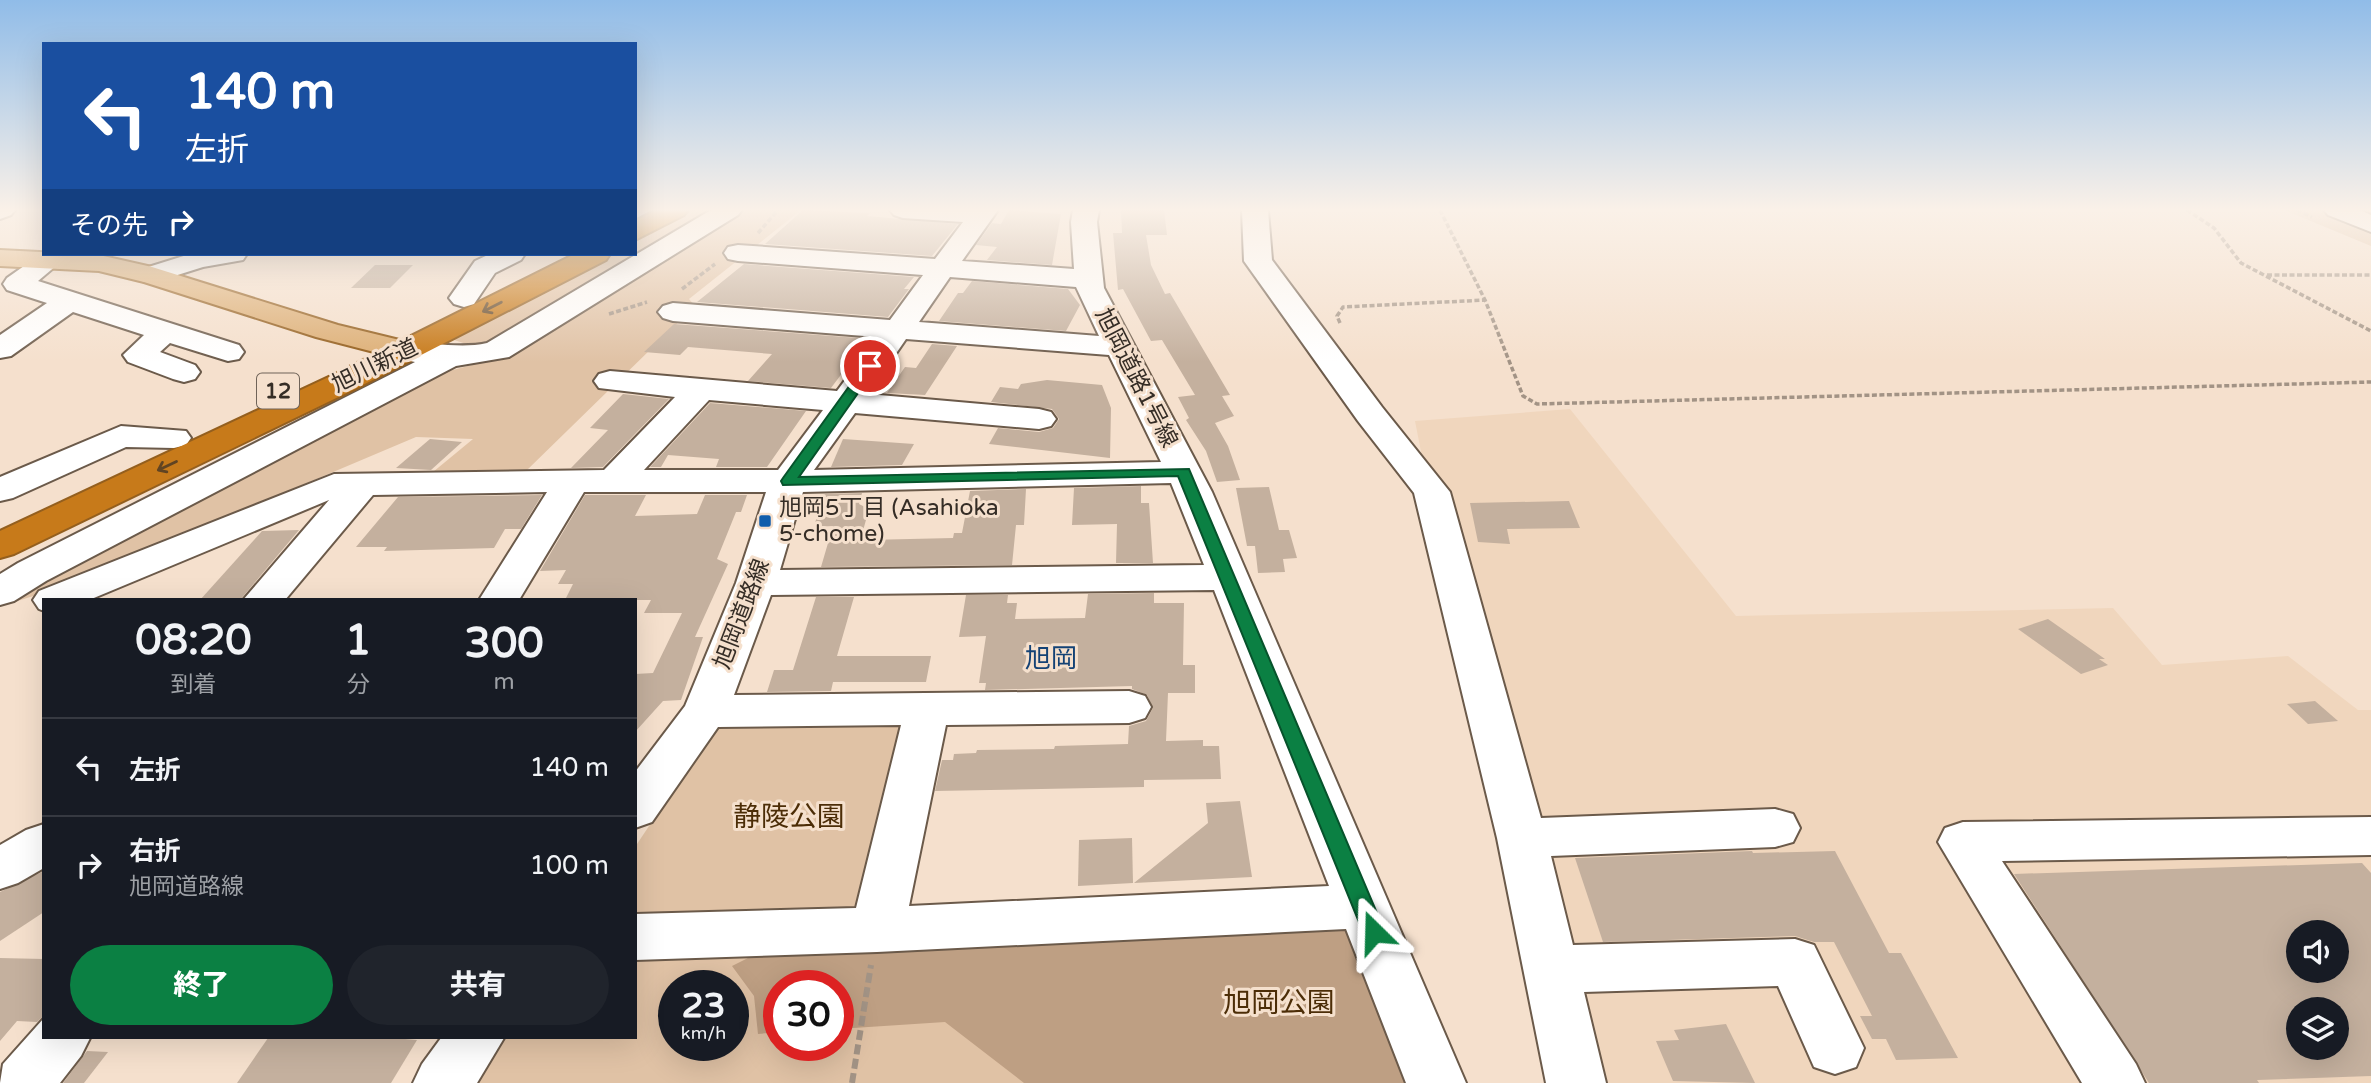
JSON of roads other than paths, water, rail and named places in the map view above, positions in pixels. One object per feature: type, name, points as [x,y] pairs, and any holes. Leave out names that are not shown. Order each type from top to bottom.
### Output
[{"type":"highway","name":"旭川新道","points":[[0,546],[390,348],[464,298],[539,261]]},
{"type":"highway","name":"旭川新道","points":[[0,517],[174,438],[390,348],[582,261]]},
{"type":"main road","points":[[80,261],[152,275],[327,331],[390,348]]},
{"type":"street","points":[[56,261],[17,284],[228,352]]},
{"type":"street","points":[[152,275],[196,261]]},
{"type":"street","points":[[464,298],[485,267],[498,261]]},
{"type":"street","points":[[390,348],[447,358],[473,357],[498,350],[646,261]]},
{"type":"street","points":[[829,261],[1089,279]]},
{"type":"street","name":"旭岡道路線","points":[[637,806],[705,711],[756,583],[788,481],[950,261]]},
{"type":"street","name":"旭岡道路1号線","points":[[1087,261],[1090,288],[1184,472],[1436,1083]]},
{"type":"street","points":[[1258,261],[1370,414],[1432,492],[1522,838],[1576,1083]]},
{"type":"street","points":[[0,349],[69,301]]},
{"type":"street","points":[[673,312],[1119,347]]},
{"type":"street","points":[[165,332],[139,355],[184,372]]},
{"type":"street","points":[[0,592],[32,572],[447,358]]},
{"type":"street","points":[[610,381],[1039,419]]},
{"type":"street","points":[[614,481],[701,389]]},
{"type":"street","points":[[0,490],[121,436],[174,438]]},
{"type":"street","points":[[58,598],[334,485],[788,481],[1184,472]]},
{"type":"street","points":[[500,598],[572,481]]},
{"type":"street","points":[[265,598],[362,485]]},
{"type":"street","points":[[756,583],[1229,577]]},
{"type":"street","points":[[0,613],[42,604]]},
{"type":"street","points":[[705,711],[1129,707]]},
{"type":"street","points":[[877,930],[926,709]]},
{"type":"street","points":[[1522,838],[1775,828]]},
{"type":"street","points":[[2115,1083],[1963,842],[2371,836]]},
{"type":"street","points":[[0,869],[42,845]]},
{"type":"street","points":[[637,937],[877,930],[1364,906]]},
{"type":"street","points":[[1549,969],[1796,962],[1835,1048]]},
{"type":"street","points":[[24,1083],[60,1039]]},
{"type":"street","points":[[443,1083],[474,1039]]},
{"type":"place","name":"旭岡5丁目 (Asahioka 5-chome)","points":[[765,521]]},
{"type":"district","name":"旭岡","points":[[1051,658]]},
{"type":"park label","name":"静陵公園","points":[[789,817]]},
{"type":"park label","name":"旭岡公園","points":[[1279,1003]]}]
